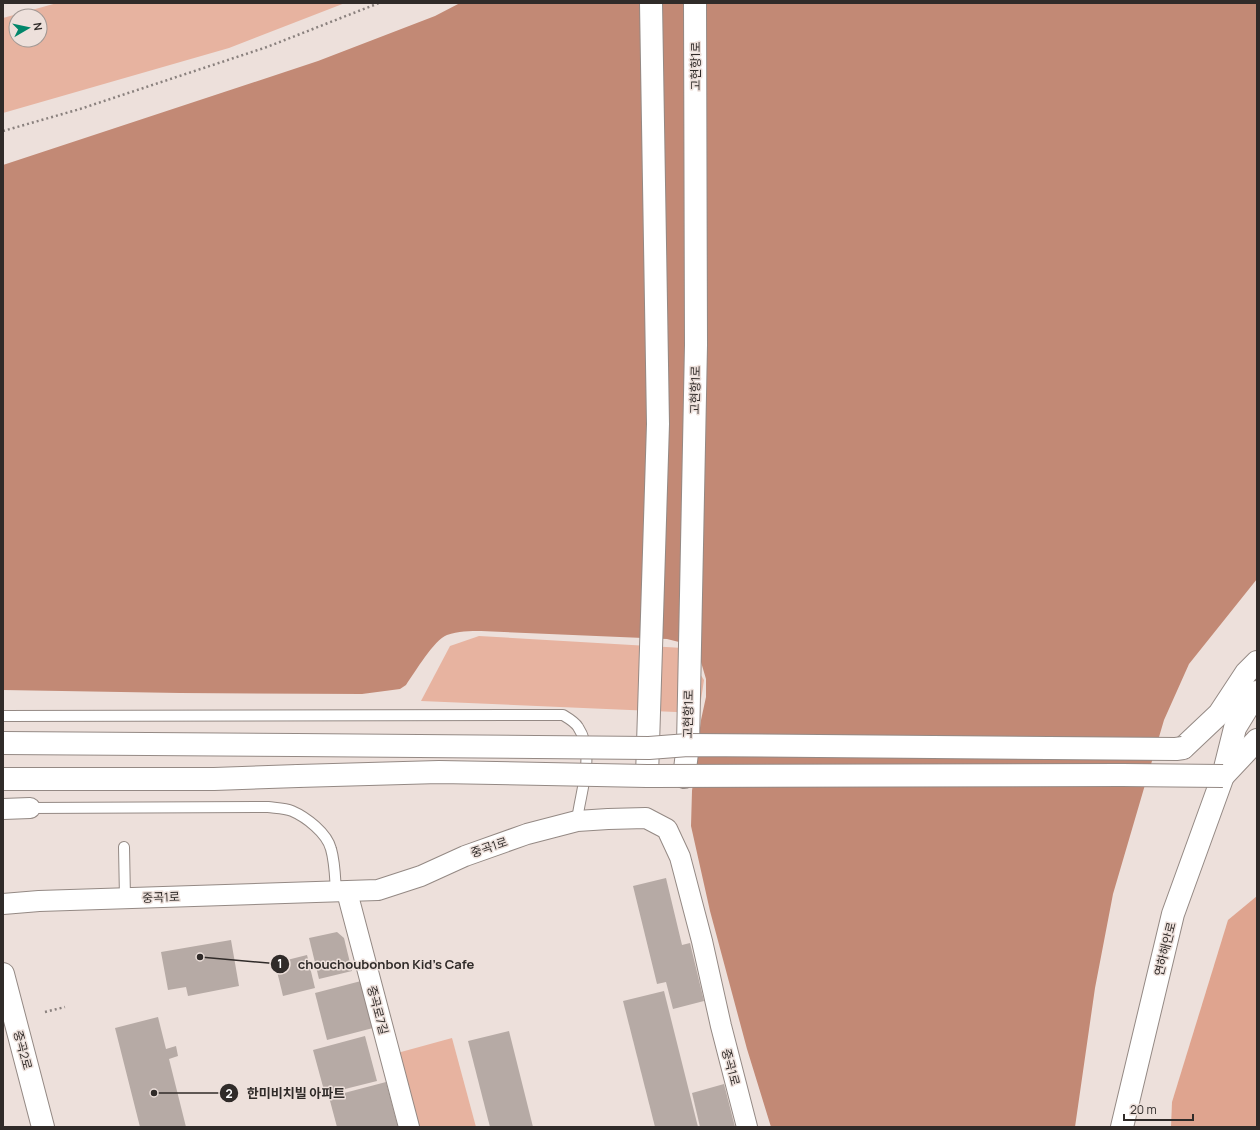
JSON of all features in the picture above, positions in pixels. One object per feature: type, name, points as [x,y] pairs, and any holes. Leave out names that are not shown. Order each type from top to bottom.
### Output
[{"type":"street","points":[[647,776],[658,424],[651,3]]},
{"type":"street","name":"고현항1로","points":[[684,777],[688,745],[696,345],[695,3]]},
{"type":"street","points":[[3,743],[649,748],[688,745],[1176,749],[1183,748],[1219,714],[1246,673],[1257,662]]},
{"type":"street","name":"연하해안로","points":[[1122,1127],[1174,914],[1223,776],[1235,728],[1257,692]]},
{"type":"street","name":"연하해안로","points":[[1223,776],[1257,740]]},
{"type":"street","points":[[3,779],[214,779],[439,772],[684,777],[1223,776]]},
{"type":"street","points":[[3,809],[30,808]]},
{"type":"street","name":"중곡1로","points":[[3,904],[39,901],[378,890],[421,876],[465,856],[527,834],[578,822],[608,818],[646,818],[667,829],[680,857],[747,1127]]},
{"type":"street","name":"중곡로7길","points":[[342,892],[409,1127]]},
{"type":"street","name":"중곡2로","points":[[3,974],[43,1127]]},
{"type":"lane","points":[[3,716],[563,715],[577,725],[584,738],[586,758],[585,777],[579,807],[578,822]]},
{"type":"lane","points":[[30,808],[268,808],[291,810],[320,830],[331,847],[342,892]]},
{"type":"lane","points":[[124,847],[125,898]]},
{"type":"path","points":[[3,131],[80,109],[267,47],[379,3]]},
{"type":"path","points":[[45,1012],[65,1007]]},
{"type":"shaded area","points":[[57,3],[345,3],[229,48],[3,113],[3,18],[8,17],[8,48],[48,48],[48,8],[39,8]]},
{"type":"shaded area","points":[[460,3],[1257,3],[1257,579],[1189,664],[1164,720],[1113,894],[1095,988],[1075,1127],[771,1127],[747,1049],[710,911],[691,826],[692,791],[701,720],[706,697],[706,679],[701,662],[683,643],[667,639],[481,631],[460,632],[447,635],[436,643],[406,685],[400,689],[362,694],[3,690],[3,165],[318,61],[435,16]]},
{"type":"shaded area","points":[[479,636],[683,648],[704,680],[699,713],[421,701],[450,646]]},
{"type":"shaded area","points":[[1257,896],[1257,1127],[1171,1127],[1172,1102],[1228,920]]},
{"type":"shaded area","points":[[452,1038],[476,1127],[409,1127],[390,1055]]},
{"type":"building","points":[[666,878],[682,945],[690,943],[704,1001],[673,1009],[666,982],[657,984],[633,886]]},
{"type":"building","points":[[337,932],[344,938],[352,971],[319,979],[309,938]]},
{"type":"building","points":[[231,940],[239,986],[188,996],[186,987],[168,990],[161,952]]},
{"type":"building","points":[[307,955],[315,988],[283,996],[275,963]]},
{"type":"building","points":[[361,981],[373,1028],[327,1040],[315,993]]},
{"type":"building","points":[[664,991],[698,1127],[655,1127],[623,1001]]},
{"type":"building","points":[[158,1017],[166,1049],[176,1046],[178,1056],[169,1059],[186,1127],[140,1127],[115,1028]]},
{"type":"building","points":[[509,1031],[533,1127],[490,1127],[468,1041]]},
{"type":"building","points":[[365,1036],[377,1081],[325,1094],[313,1050]]},
{"type":"building","points":[[386,1082],[398,1127],[337,1127],[329,1097]]},
{"type":"building","points":[[724,1084],[735,1127],[700,1127],[692,1093]]},
{"type":"place","name":"chouchoubonbon Kid's Cafe","points":[[200,957]]},
{"type":"place","name":"한미비치빌 아파트","points":[[154,1093]]}]
